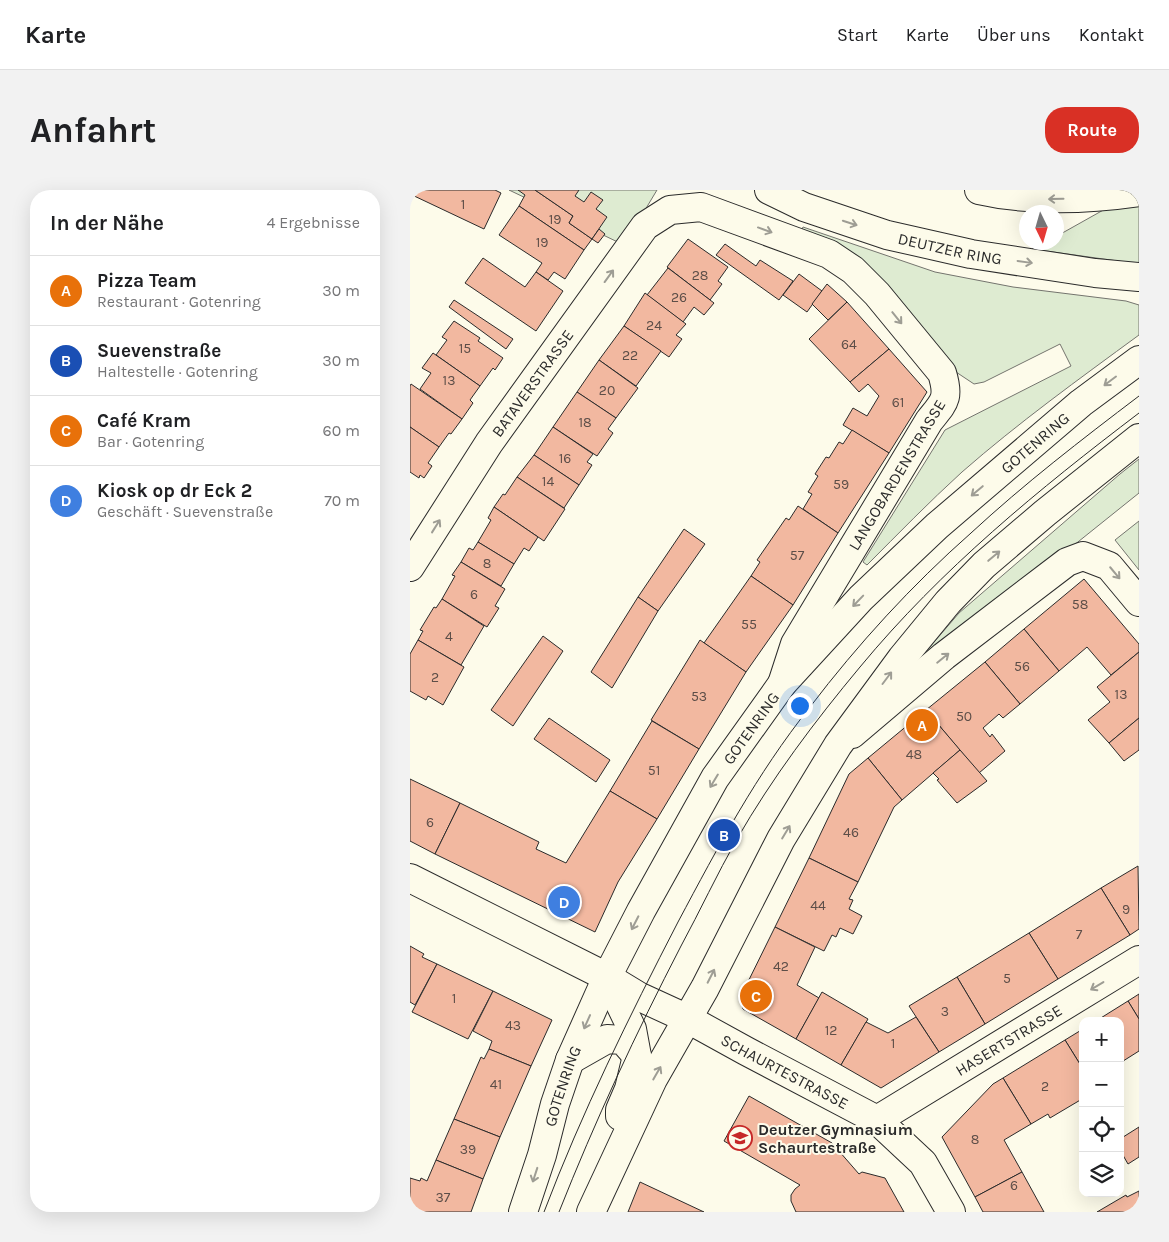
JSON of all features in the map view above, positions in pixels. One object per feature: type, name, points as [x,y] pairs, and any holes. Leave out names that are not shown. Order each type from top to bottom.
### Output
[{"type":"main road","name":"DEUTZER RING","points":[[769,190],[804,207],[887,236],[971,254],[1094,273],[1139,277]]},
{"type":"main road","points":[[978,190],[997,194],[1050,199],[1106,197],[1139,192]]},
{"type":"main road","name":"LANGOBARDENSTRASSE","points":[[670,210],[701,207],[829,254],[853,270],[877,294],[942,373],[946,385],[945,400],[928,421],[795,644],[782,684]]},
{"type":"main road","name":"BATAVERSTRASSE","points":[[410,567],[489,443],[639,234],[645,226],[670,210]]},
{"type":"main road","name":"GOTENRING","points":[[523,1212],[570,1060],[607,977],[641,911],[715,778],[782,684],[861,598],[937,526],[1081,403],[1139,360]]},
{"type":"main road","points":[[591,1212],[619,1148],[653,1079],[688,1019],[781,839],[838,745],[902,658],[948,602],[978,571],[1045,513],[1139,438]]},
{"type":"main road","points":[[838,745],[944,656],[1067,562],[1083,556],[1109,566],[1139,602]]},
{"type":"main road","name":"SCHAURTESTRASSE","points":[[410,878],[607,977],[640,997],[688,1019],[877,1120],[923,1163],[951,1212]]},
{"type":"main road","name":"HASERTSTRASSE","points":[[877,1120],[1139,960]]},
{"type":"main road","points":[[607,977],[632,1029],[637,1056],[629,1088],[620,1110],[619,1148]]},
{"type":"main road","points":[[570,1060],[607,1039],[624,1040],[637,1056]]},
{"type":"green space","points":[[509,190],[657,190],[624,245]]},
{"type":"green space","points":[[1139,190],[1139,264],[1039,250],[1064,250],[1064,232]]},
{"type":"green space","points":[[803,227],[935,272],[1013,287],[1126,301],[1139,305],[1139,335],[983,454],[962,472],[867,565],[863,562],[945,430],[1071,366],[1060,344],[984,382],[974,384],[950,368],[801,231]]},
{"type":"green space","points":[[1139,459],[1139,493],[917,671],[923,655],[959,613]]},
{"type":"green space","points":[[1139,521],[1139,570],[1115,540]]},
{"type":"building","points":[[410,190],[495,190],[501,193],[484,229],[410,194]]},
{"type":"building","points":[[518,190],[535,190],[573,216],[569,223],[592,239],[584,250],[519,206],[525,195]]},
{"type":"building","points":[[535,190],[579,190],[575,196],[584,202],[591,192],[603,200],[596,209],[607,217],[592,239],[569,223],[573,216]]},
{"type":"building","points":[[519,206],[584,250],[565,279],[554,272],[548,280],[536,272],[542,263],[499,235]]},
{"type":"building","points":[[599,229],[605,234],[598,243],[592,239]]},
{"type":"building","points":[[688,239],[728,267],[718,281],[722,284],[710,300],[667,267]]},
{"type":"building","points":[[725,244],[756,266],[760,260],[793,281],[779,300],[716,255]]},
{"type":"building","points":[[483,258],[525,287],[536,272],[563,291],[536,331],[465,283]]},
{"type":"building","points":[[668,268],[714,303],[704,315],[694,307],[683,322],[647,295]]},
{"type":"building","points":[[799,274],[822,291],[807,312],[783,295]]},
{"type":"building","points":[[827,284],[847,302],[828,320],[812,304]]},
{"type":"building","points":[[645,293],[686,324],[676,335],[682,339],[669,357],[624,326]]},
{"type":"building","points":[[454,300],[513,339],[506,349],[449,307]]},
{"type":"building","points":[[847,302],[889,349],[850,382],[809,339]]},
{"type":"building","points":[[454,321],[480,338],[478,341],[503,358],[480,386],[436,355],[447,340],[442,337]]},
{"type":"building","points":[[624,326],[661,351],[636,386],[599,360]]},
{"type":"building","points":[[889,349],[927,392],[889,453],[843,425],[853,408],[867,416],[879,396],[868,384],[859,392],[850,382]]},
{"type":"building","points":[[433,353],[480,386],[470,400],[473,403],[462,419],[420,389],[431,373],[422,368]]},
{"type":"building","points":[[599,360],[638,388],[616,418],[577,392]]},
{"type":"building","points":[[411,384],[462,419],[439,447],[410,427]]},
{"type":"building","points":[[577,392],[616,418],[608,429],[613,433],[597,456],[553,427]]},
{"type":"building","points":[[410,427],[439,447],[428,463],[432,466],[424,478],[420,475],[419,478],[410,472]]},
{"type":"building","points":[[553,427],[593,454],[587,462],[592,465],[579,485],[534,455]]},
{"type":"building","points":[[852,430],[889,453],[838,533],[803,509],[812,494],[808,492],[818,476],[815,474],[826,457],[829,458],[839,442],[843,444]]},
{"type":"building","points":[[534,455],[579,485],[564,508],[517,477]]},
{"type":"building","points":[[517,477],[565,509],[544,541],[494,507]]},
{"type":"building","points":[[798,506],[838,533],[793,605],[751,576],[760,562],[757,560],[786,518],[789,520]]},
{"type":"building","points":[[494,507],[538,537],[529,551],[524,548],[514,564],[478,542],[491,520],[488,518]]},
{"type":"building","points":[[684,529],[705,544],[658,611],[638,597]]},
{"type":"building","points":[[478,542],[514,564],[501,586],[461,562],[469,548],[473,550]]},
{"type":"building","points":[[461,562],[505,589],[495,606],[499,608],[487,627],[442,599],[455,576],[452,575]]},
{"type":"building","points":[[751,576],[793,605],[746,672],[704,643]]},
{"type":"building","points":[[1084,579],[1139,644],[1139,652],[1111,675],[1087,647],[1059,671],[1024,629]]},
{"type":"building","points":[[638,597],[658,611],[612,688],[591,672]]},
{"type":"building","points":[[442,599],[484,626],[461,665],[418,640],[423,631],[420,630],[434,607],[436,608]]},
{"type":"building","points":[[1024,629],[1059,671],[1020,704],[985,662]]},
{"type":"building","points":[[543,636],[563,651],[513,726],[491,710]]},
{"type":"building","points":[[418,640],[464,667],[443,705],[428,696],[426,700],[410,691],[410,654]]},
{"type":"building","points":[[700,640],[746,672],[699,749],[651,720]]},
{"type":"building","points":[[1139,652],[1139,718],[1109,743],[1088,720],[1110,702],[1097,687]]},
{"type":"building","points":[[985,662],[1020,704],[1003,718],[999,714],[983,728],[990,737],[992,734],[1005,751],[979,773],[926,710]]},
{"type":"building","points":[[926,710],[960,750],[902,800],[868,758]]},
{"type":"building","points":[[549,718],[610,760],[596,782],[534,739]]},
{"type":"building","points":[[1139,718],[1139,750],[1124,761],[1109,743]]},
{"type":"building","points":[[652,721],[699,749],[657,819],[610,791]]},
{"type":"building","points":[[960,750],[987,781],[957,803],[933,773]]},
{"type":"building","points":[[868,758],[902,800],[894,807],[858,882],[809,858],[849,774]]},
{"type":"building","points":[[410,779],[460,803],[435,854],[410,841]]},
{"type":"building","points":[[610,791],[657,819],[618,882],[595,932],[435,854],[460,803],[539,842],[536,849],[566,863]]},
{"type":"building","points":[[809,858],[858,882],[849,899],[853,900],[849,909],[862,916],[853,934],[840,928],[836,937],[832,935],[824,951],[775,927]]},
{"type":"building","points":[[1138,866],[1139,929],[1130,935],[1101,888]]},
{"type":"building","points":[[1101,888],[1130,935],[1058,979],[1029,933]]},
{"type":"building","points":[[775,927],[815,947],[797,985],[819,998],[796,1039],[743,1009],[740,998]]},
{"type":"building","points":[[1029,933],[1058,979],[985,1024],[957,977]]},
{"type":"building","points":[[410,946],[424,954],[422,957],[437,964],[415,1005],[410,1002]]},
{"type":"building","points":[[437,964],[493,991],[468,1039],[412,1012]]},
{"type":"building","points":[[957,977],[985,1024],[939,1052],[909,1006]]},
{"type":"building","points":[[493,991],[552,1020],[531,1066],[489,1049],[492,1041],[473,1031]]},
{"type":"building","points":[[822,992],[868,1019],[841,1065],[796,1039]]},
{"type":"building","points":[[1139,994],[1139,1019],[1128,1001]]},
{"type":"building","points":[[1128,1001],[1139,1019],[1139,1051],[1124,1060],[1124,1017],[1102,1017]]},
{"type":"building","points":[[916,1017],[939,1052],[881,1088],[841,1065],[866,1022],[888,1033]]},
{"type":"building","points":[[1079,1031],[1079,1063],[1065,1040]]},
{"type":"building","points":[[1065,1040],[1079,1063],[1079,1101],[1050,1118],[1048,1114],[1031,1124],[1003,1078]]},
{"type":"building","points":[[489,1049],[531,1066],[500,1137],[454,1119],[481,1057],[484,1059]]},
{"type":"building","points":[[1003,1078],[1031,1124],[1004,1140],[1022,1172],[975,1197],[942,1137],[993,1084]]},
{"type":"building","points":[[749,1096],[832,1143],[859,1174],[862,1172],[885,1178],[904,1212],[796,1212],[791,1201],[791,1195],[800,1185],[724,1141]]},
{"type":"building","points":[[454,1119],[500,1137],[483,1179],[436,1160]]},
{"type":"building","points":[[1139,1127],[1139,1157],[1128,1164],[1124,1157],[1124,1136]]},
{"type":"building","points":[[436,1160],[483,1179],[471,1212],[410,1212],[410,1178],[420,1181],[421,1178],[427,1181]]},
{"type":"building","points":[[1022,1172],[1044,1212],[983,1212],[975,1197]]},
{"type":"building","points":[[640,1182],[704,1212],[628,1212]]},
{"type":"building","points":[[1139,1191],[1139,1212],[1097,1212],[1126,1195],[1127,1197]]},
{"type":"tram line","points":[[544,1212],[574,1138],[642,993],[708,865],[772,758],[828,684],[866,638],[928,573],[1032,480],[1139,396]]},
{"type":"tram line","points":[[559,1212],[617,1077],[681,946],[750,816],[795,750],[860,667],[924,597],[992,532],[1028,501],[1139,413]]},
{"type":"place","name":"Pizza Team","points":[[922,725]]},
{"type":"place","name":"Suevenstraße","points":[[724,835]]},
{"type":"place","name":"Kiosk op dr Eck 2","points":[[564,902]]},
{"type":"place","name":"Café Kram","points":[[756,996]]},
{"type":"place","name":"Deutzer Gymnasium Schaurtestraße","points":[[740,1138]]}]
